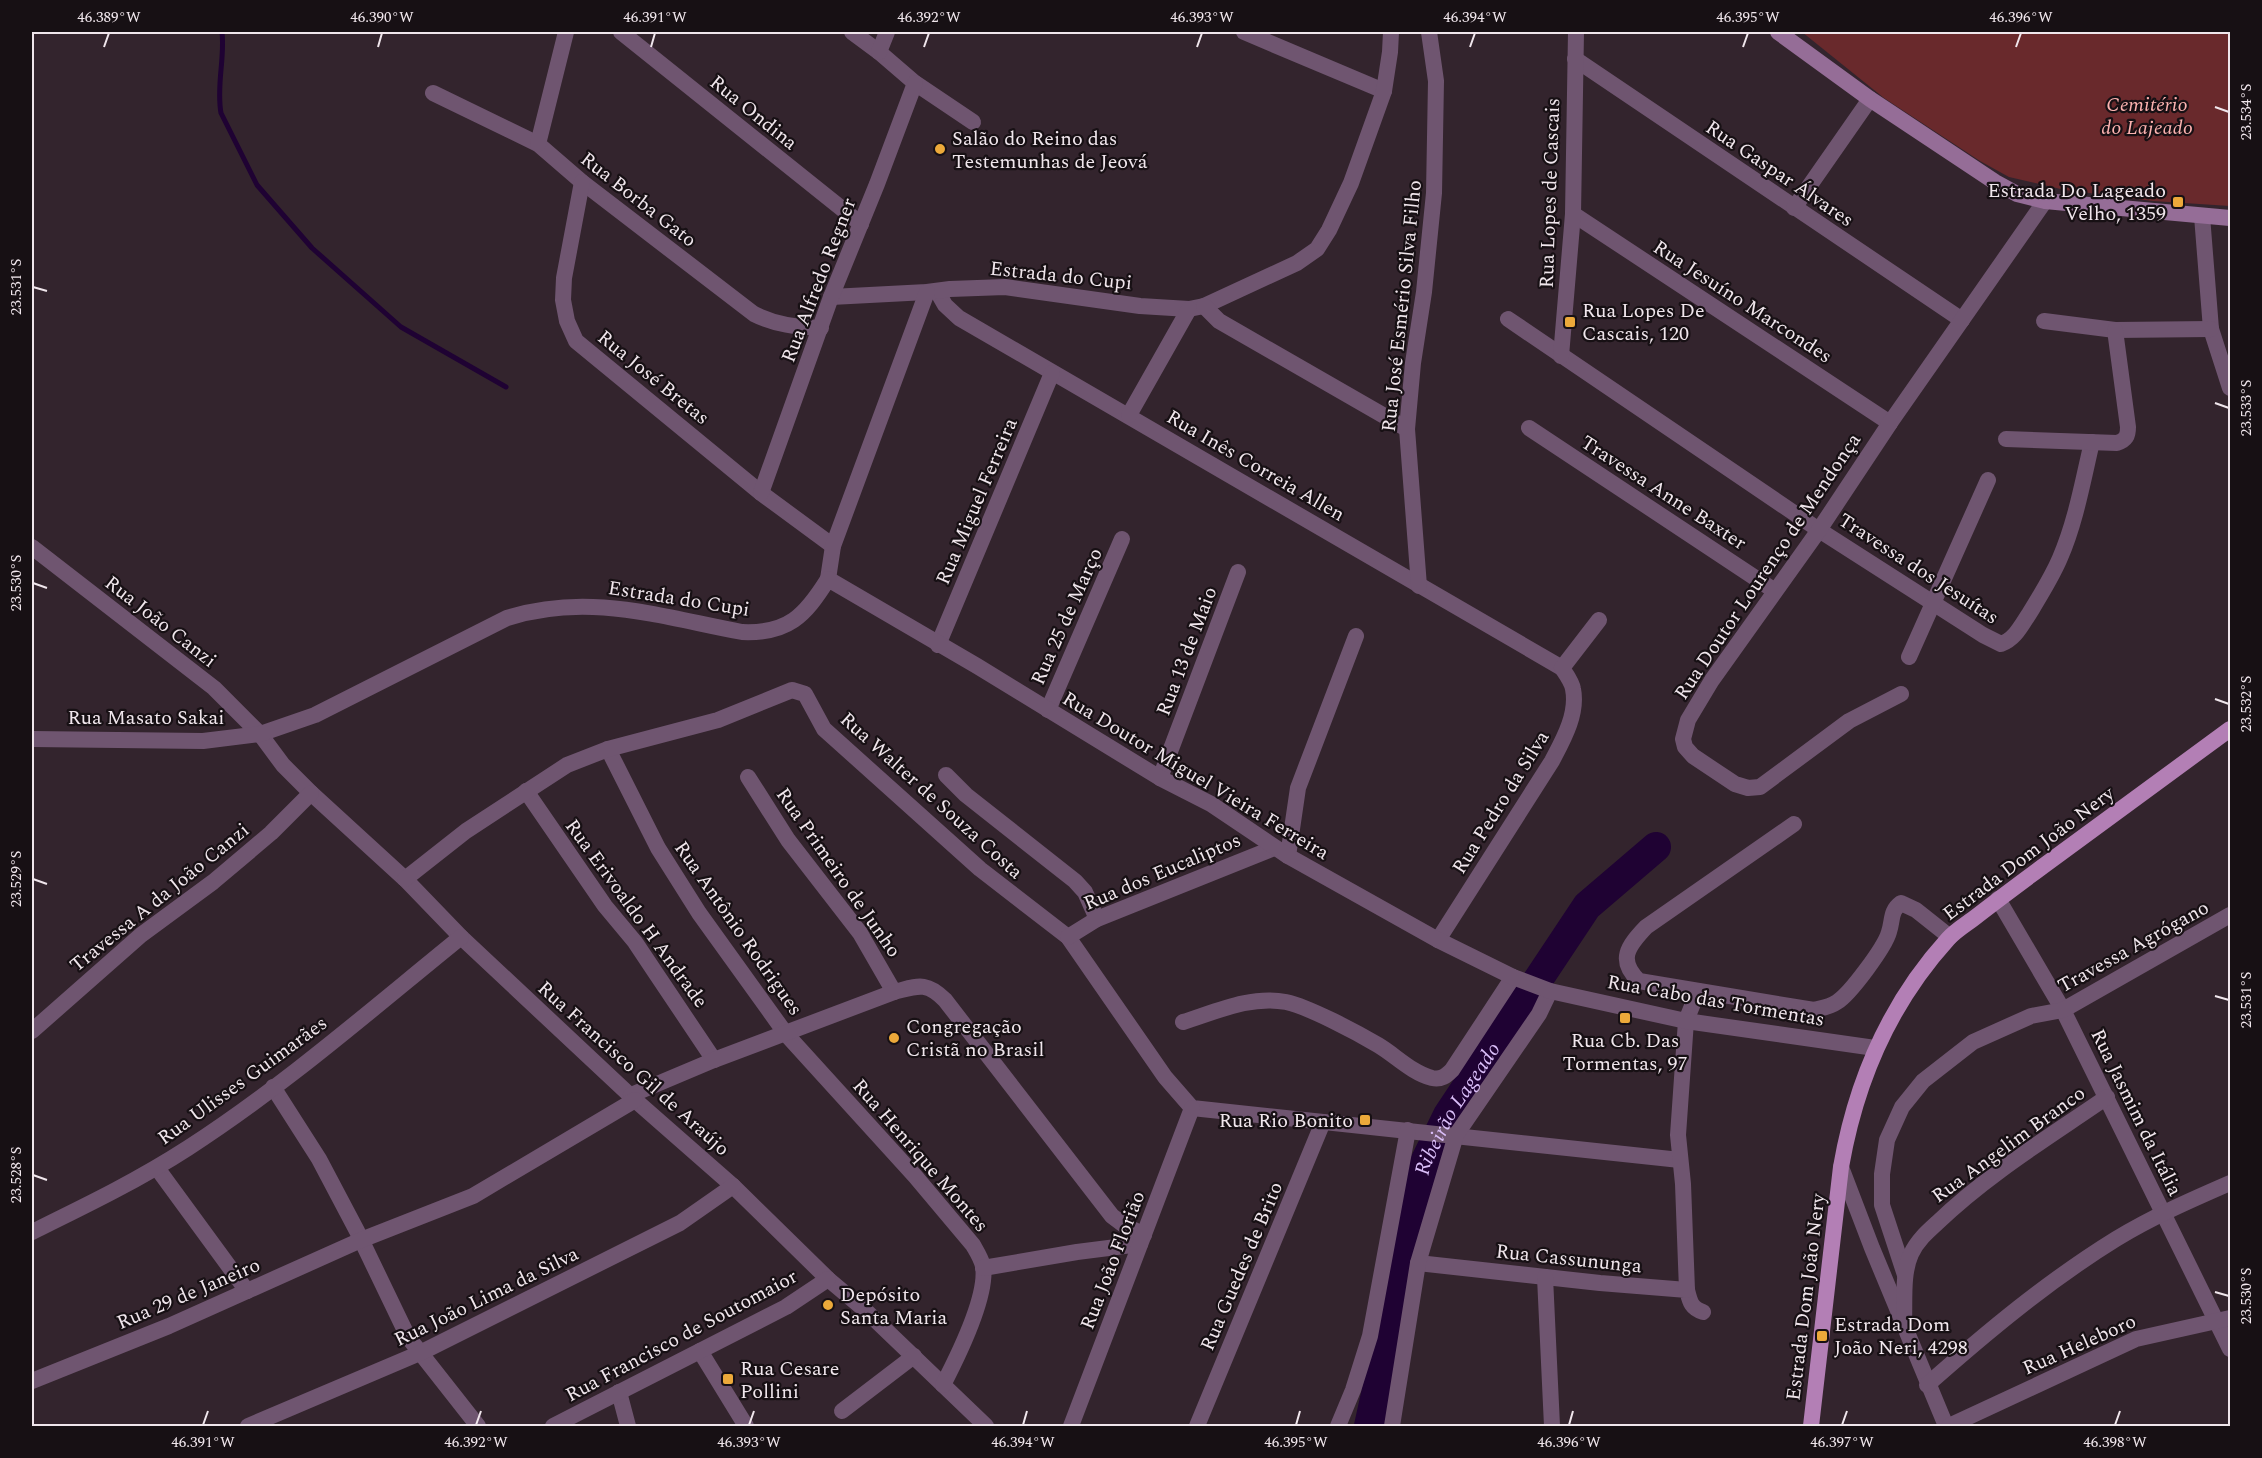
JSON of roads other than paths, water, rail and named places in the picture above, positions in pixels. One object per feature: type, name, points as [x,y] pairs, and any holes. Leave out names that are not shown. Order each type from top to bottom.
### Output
[{"type":"main road","points":[[1778,32],[1870,99],[1995,182],[2017,194],[2045,201],[2230,218]]},
{"type":"main road","name":"Estrada Dom João Nery","points":[[1811,1426],[1841,1167],[1848,1131],[1860,1087],[1875,1048],[1910,987],[1950,937],[1998,899],[2230,729]]},
{"type":"street","points":[[538,144],[566,32]]},
{"type":"street","name":"Rua Ondina","points":[[621,32],[861,224]]},
{"type":"street","points":[[852,32],[915,84],[973,122]]},
{"type":"street","points":[[879,52],[887,32]]},
{"type":"street","points":[[1244,32],[1384,91]]},
{"type":"street","name":"Estrada do Cupi","points":[[831,297],[975,287],[1005,288],[1140,306],[1196,308],[1297,263],[1317,249],[1329,230],[1351,183],[1384,91],[1390,52],[1390,32]]},
{"type":"street","name":"Rua José Esmério Silva Filho","points":[[1419,585],[1407,429],[1434,193],[1436,81],[1429,32]]},
{"type":"street","name":"Rua Lopes de Cascais","points":[[1562,356],[1573,214],[1576,32]]},
{"type":"street","name":"Rua Gaspar Álvares","points":[[1575,59],[1962,320]]},
{"type":"street","name":"Rua Alfredo Regner","points":[[761,493],[831,297],[915,84]]},
{"type":"street","name":"Rua Borba Gato","points":[[433,93],[538,144],[582,182],[754,314],[788,327],[820,328]]},
{"type":"street","points":[[1794,208],[1870,99]]},
{"type":"street","name":"Rua José Bretas","points":[[582,182],[564,278],[563,300],[567,321],[576,340],[761,493],[833,546]]},
{"type":"street","name":"Rua Doutor Lourenço de Mendonça","points":[[1901,694],[1849,722],[1760,787],[1748,788],[1736,784],[1693,756],[1685,747],[1683,739],[1688,720],[1712,680],[1819,530],[1890,423],[2045,201]]},
{"type":"street","name":"Rua Jesuíno Marcondes","points":[[1573,214],[1890,423]]},
{"type":"street","points":[[2202,216],[2211,329],[2230,388]]},
{"type":"street","name":"Estrada do Cupi","points":[[260,734],[315,715],[507,618],[531,610],[562,606],[596,606],[742,632],[760,633],[792,622],[812,605],[828,579],[833,546],[932,291]]},
{"type":"street","name":"Rua Inês Correia Allen","points":[[932,291],[959,318],[1562,668]]},
{"type":"street","points":[[1128,415],[1196,308],[1407,429]]},
{"type":"street","name":"Travessa dos Jesuítas","points":[[1508,319],[1819,530],[2001,644],[2017,632],[2060,557],[2078,500],[2092,442]]},
{"type":"street","points":[[2044,321],[2115,330],[2211,329]]},
{"type":"street","points":[[2006,439],[2117,443],[2127,437],[2128,427],[2115,330]]},
{"type":"street","name":"Rua Miguel Ferreira","points":[[938,645],[1052,373]]},
{"type":"street","name":"Travessa Anne Baxter","points":[[1529,428],[1775,591]]},
{"type":"street","points":[[1909,657],[1988,480]]},
{"type":"street","name":"Rua 25 de Março","points":[[1048,710],[1122,539]]},
{"type":"street","name":"Rua João Canzi","points":[[32,547],[214,688],[260,734]]},
{"type":"street","name":"Rua 13 de Maio","points":[[1160,778],[1238,572]]},
{"type":"street","name":"Rua Doutor Miguel Vieira Ferreira","points":[[828,579],[1160,778],[1211,804],[1281,852],[1438,940],[1513,977],[1550,991]]},
{"type":"street","points":[[1562,668],[1599,620]]},
{"type":"street","points":[[1281,852],[1298,788],[1356,636]]},
{"type":"street","name":"Rua Pedro da Silva","points":[[1438,940],[1567,734],[1574,704],[1573,687],[1562,668]]},
{"type":"street","name":"Rua Walter de Souza Costa","points":[[405,879],[466,831],[567,765],[608,749],[718,720],[792,690],[808,697],[824,729],[980,869],[1063,933]]},
{"type":"street","name":"Rua Masato Sakai","points":[[32,739],[203,741],[260,734]]},
{"type":"street","name":"Rua Francisco Gil de Araújo","points":[[260,734],[283,765],[310,793],[405,879],[461,937],[633,1098],[733,1186],[828,1279],[914,1356],[986,1426]]},
{"type":"street","name":"Rua Antônio Rodrigues","points":[[608,749],[658,848],[699,913],[786,1034]]},
{"type":"street","points":[[946,775],[966,795],[1076,880],[1096,919]]},
{"type":"street","name":"Rua Primeiro de Junho","points":[[748,777],[788,840],[860,933],[894,992]]},
{"type":"street","name":"Rua Erivoaldo H Andrade","points":[[526,791],[605,906],[646,958],[714,1060]]},
{"type":"street","name":"Travessa A da João Canzi","points":[[32,1031],[141,935],[213,882],[272,833],[310,793]]},
{"type":"street","points":[[1794,824],[1646,927],[1632,942],[1626,959],[1630,972],[1639,981],[1814,1010],[1838,1002],[1880,952],[1890,931],[1892,915],[1901,903],[1916,910],[1950,937]]},
{"type":"street","name":"Rua dos Eucaliptos","points":[[1063,933],[1281,852]]},
{"type":"street","name":"Rua Jasmim da Itália","points":[[1998,899],[2063,1010],[2163,1212],[2224,1320],[2230,1349]]},
{"type":"street","name":"Travessa Agrógano","points":[[1905,1275],[1887,1223],[1881,1191],[1887,1140],[1902,1107],[1923,1081],[1973,1042],[2031,1016],[2063,1010],[2230,915]]},
{"type":"street","points":[[1063,933],[1165,1077],[1192,1108],[1680,1160]]},
{"type":"street","name":"Rua Ulisses Guimarães","points":[[32,1232],[107,1196],[190,1147],[273,1087],[461,937]]},
{"type":"street","points":[[1183,1022],[1240,1004],[1260,1001],[1286,1002],[1310,1011],[1377,1044],[1419,1072],[1439,1079],[1446,1077],[1452,1070],[1513,977]]},
{"type":"street","name":"Rua 29 de Janeiro","points":[[32,1381],[169,1326],[361,1240],[472,1196],[633,1098],[714,1060],[894,992],[923,985],[936,990],[945,1000],[1108,1211],[1142,1240]]},
{"type":"street","points":[[1392,1426],[1418,1263],[1450,1134],[1539,1014],[1550,991]]},
{"type":"street","name":"Rua Cabo das Tormentas","points":[[1550,991],[1686,1021],[1875,1048]]},
{"type":"street","points":[[1698,991],[1686,1021],[1678,1124],[1687,1290],[1690,1302],[1695,1309],[1703,1312]]},
{"type":"street","name":"Rua Henrique Montes","points":[[786,1034],[915,1176],[973,1245],[983,1268]]},
{"type":"street","points":[[273,1087],[319,1159],[408,1337],[478,1426]]},
{"type":"street","name":"Rua Angelim Branco","points":[[1904,1322],[1905,1275],[1910,1255],[1919,1240],[1953,1208],[1992,1177],[2107,1097]]},
{"type":"street","name":"Rua João Florião","points":[[1071,1426],[1192,1108]]},
{"type":"street","name":"Rua Guedes de Brito","points":[[1197,1426],[1323,1122]]},
{"type":"street","points":[[1338,1426],[1353,1390],[1370,1336],[1412,1131]]},
{"type":"street","points":[[1841,1167],[1872,1248],[1947,1426]]},
{"type":"street","points":[[157,1168],[247,1291]]},
{"type":"street","points":[[1928,1384],[2039,1291],[2116,1239],[2163,1212],[2230,1183]]},
{"type":"street","name":"Rua João Lima da Silva","points":[[248,1426],[420,1353],[680,1223],[733,1186]]},
{"type":"street","points":[[944,1385],[965,1341],[980,1296],[983,1268],[1142,1240]]},
{"type":"street","name":"Rua Cassununga","points":[[1418,1263],[1687,1290]]},
{"type":"street","points":[[1545,1277],[1552,1426]]},
{"type":"street","name":"Rua Francisco de Soutomaior","points":[[553,1426],[573,1422],[619,1392],[786,1307],[828,1279]]},
{"type":"street","name":"Rua Heleboro","points":[[1947,1426],[2136,1339],[2224,1320]]},
{"type":"street","points":[[700,1351],[746,1426]]},
{"type":"street","points":[[842,1411],[914,1356]]},
{"type":"street","points":[[619,1392],[628,1426]]},
{"type":"waterway","points":[[222,32],[219,93],[221,113],[257,185],[312,248],[401,327],[506,387]]},
{"type":"waterway","name":"Ribeirão Lageado","points":[[1369,1426],[1402,1276],[1423,1166],[1448,1115],[1587,906],[1656,847]]},
{"type":"place","name":"Salão do Reino das Testemunhas de Jeová","points":[[940,149]]},
{"type":"place","name":"Estrada Do Lageado Velho, 1359","points":[[2178,202]]},
{"type":"place","name":"Rua Lopes De Cascais, 120","points":[[1570,322]]},
{"type":"place","name":"Rua Cb. Das Tormentas, 97","points":[[1625,1018]]},
{"type":"place","name":"Congregação Cristã no Brasil","points":[[894,1038]]},
{"type":"place","name":"Rua Rio Bonito","points":[[1365,1120]]},
{"type":"place","name":"Depósito Santa Maria","points":[[828,1305]]},
{"type":"place","name":"Estrada Dom João Neri, 4298","points":[[1822,1336]]},
{"type":"place","name":"Rua Cesare Pollini","points":[[728,1379]]},
{"type":"park label","name":"Cemitério do Lajeado","points":[[2147,116]]}]
